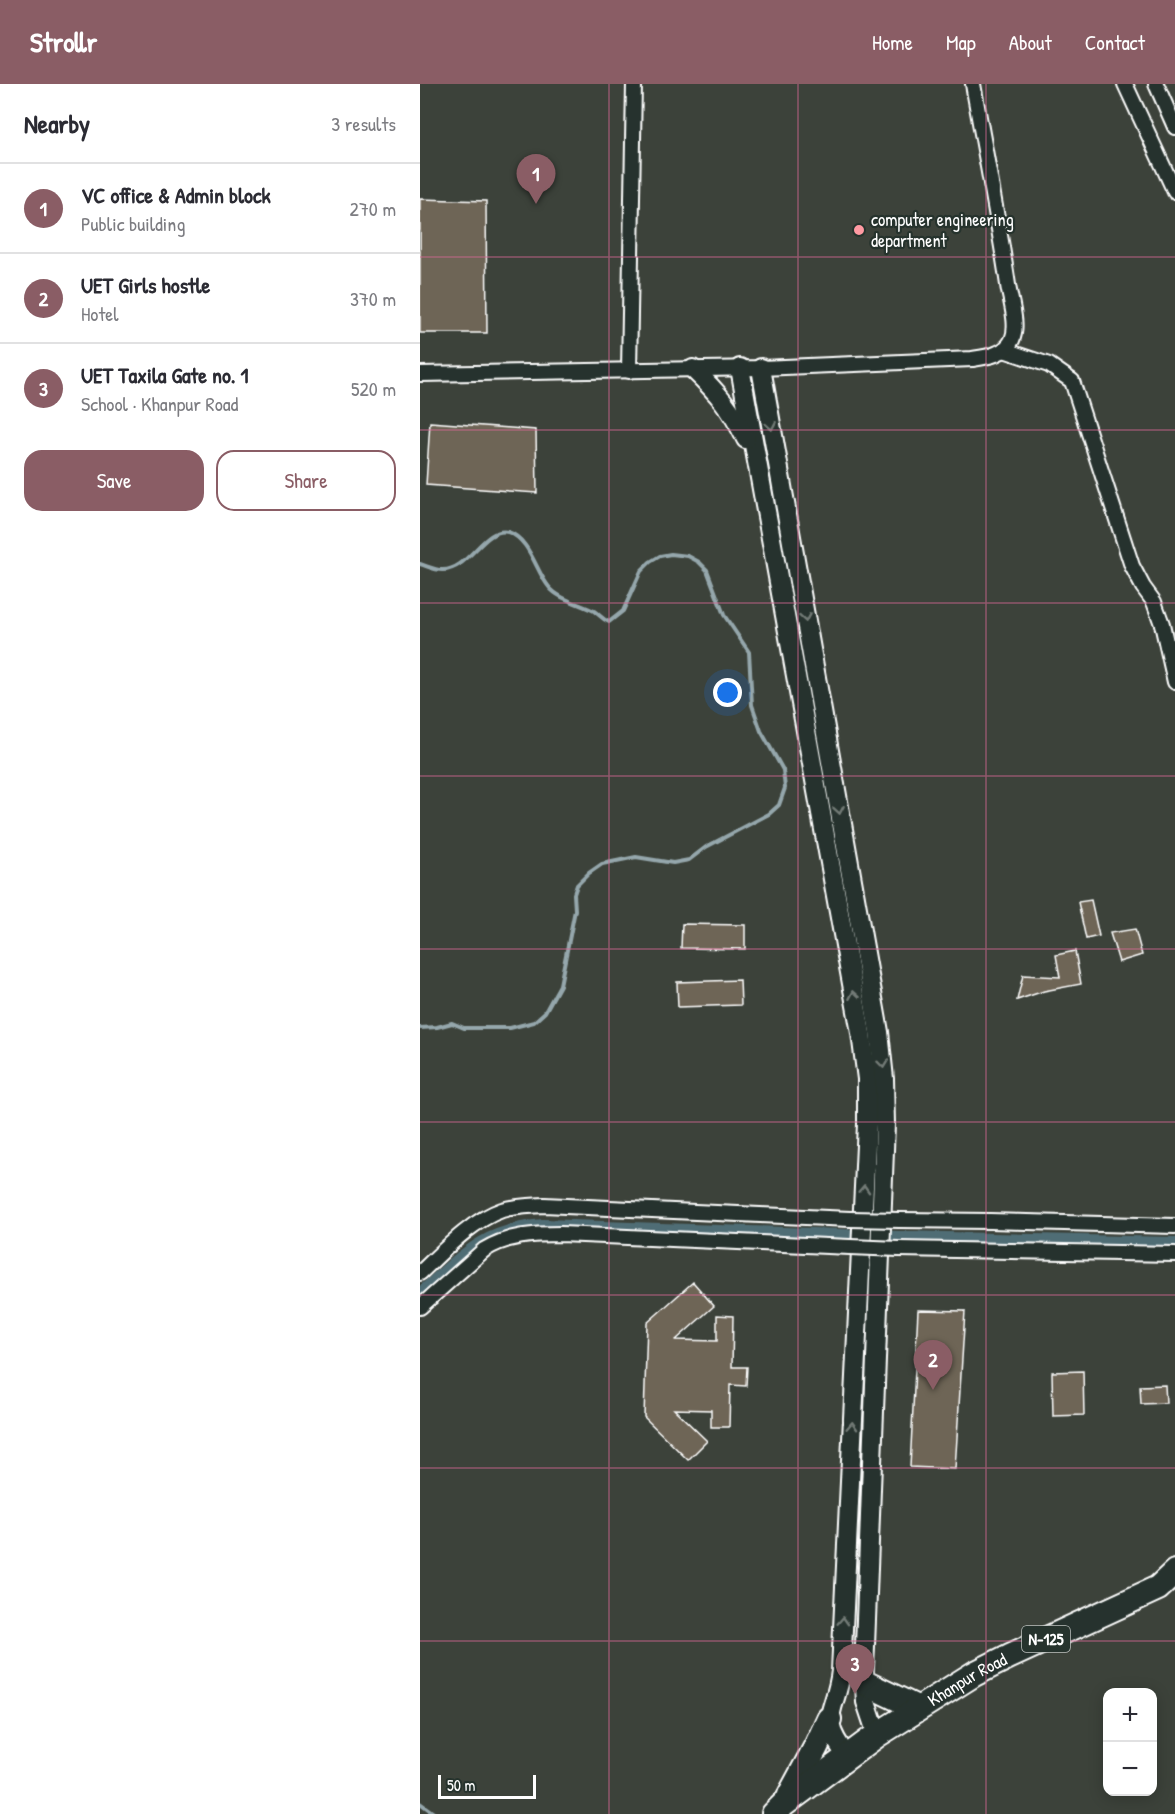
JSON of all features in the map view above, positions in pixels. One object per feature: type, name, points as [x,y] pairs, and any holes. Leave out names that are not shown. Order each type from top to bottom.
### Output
[{"type":"highway","name":"Khanpur Road","points":[[779,1809],[847,1756],[917,1708],[974,1674],[1010,1656],[1158,1588],[1175,1572]]},
{"type":"highway","points":[[866,1693],[917,1708]]},
{"type":"highway","points":[[779,1809],[816,1747],[832,1709]]},
{"type":"street","points":[[629,371],[634,84]]},
{"type":"street","points":[[420,374],[761,368],[972,359],[992,356],[1004,350],[1012,339],[1014,325],[973,84]]},
{"type":"street","points":[[1125,84],[1175,192]]},
{"type":"street","points":[[1156,84],[1175,127]]},
{"type":"street","points":[[1004,350],[1049,365],[1072,381],[1132,566],[1154,602],[1162,624],[1175,682]]},
{"type":"street","points":[[740,368],[861,1033],[867,1079],[841,1659],[839,1687],[832,1709],[830,1730],[847,1756]]},
{"type":"street","points":[[761,368],[877,1020],[884,1079],[885,1124],[866,1693],[877,1735]]},
{"type":"street","points":[[693,369],[720,395],[730,409],[755,457]]},
{"type":"street","points":[[420,1273],[489,1215],[503,1210],[544,1205],[850,1219],[1175,1226]]},
{"type":"street","points":[[420,1306],[474,1257],[494,1244],[518,1236],[561,1234],[899,1249],[1175,1254]]},
{"type":"street","points":[[832,1709],[866,1693]]},
{"type":"building","points":[[420,199],[486,201],[487,333],[420,333]]},
{"type":"building","points":[[430,422],[536,430],[537,493],[426,485]]},
{"type":"building","points":[[1091,900],[1099,936],[1086,939],[1078,902]]},
{"type":"building","points":[[682,924],[745,925],[745,949],[681,948]]},
{"type":"building","points":[[1135,929],[1142,955],[1119,962],[1110,933]]},
{"type":"building","points":[[1075,951],[1081,984],[1044,991],[1017,1000],[1023,975],[1060,977],[1056,955]]},
{"type":"building","points":[[740,980],[741,1005],[678,1007],[677,982]]},
{"type":"building","points":[[693,1282],[714,1306],[676,1340],[717,1341],[717,1315],[733,1316],[732,1367],[747,1367],[746,1386],[730,1385],[729,1427],[711,1427],[711,1410],[674,1409],[707,1441],[688,1460],[644,1417],[647,1323]]},
{"type":"building","points":[[918,1310],[965,1311],[955,1469],[910,1467]]},
{"type":"building","points":[[1083,1371],[1084,1415],[1053,1416],[1052,1372]]},
{"type":"building","points":[[1165,1385],[1166,1403],[1141,1404],[1140,1386]]},
{"type":"waterway","points":[[420,564],[439,570],[452,568],[460,564],[491,536],[499,532],[508,532],[522,541],[544,581],[553,591],[594,611],[609,622],[623,611],[641,571],[650,562],[660,556],[671,554],[688,556],[699,562],[707,570],[724,615],[749,652],[752,705],[761,731],[783,770],[785,788],[779,805],[769,814],[706,847],[689,860],[673,863],[636,857],[602,864],[589,873],[577,885],[574,894],[575,910],[560,985],[545,1012],[534,1022],[510,1028],[464,1028],[452,1023],[420,1028]]},
{"type":"waterway","points":[[420,1295],[462,1258],[489,1240],[522,1229],[543,1226],[900,1238],[1175,1244]]},
{"type":"waterway","points":[[420,1803],[435,1814]]},
{"type":"place","name":"VC office & Admin block","points":[[536,204]]},
{"type":"place","name":"computer engineering department","points":[[859,230]]},
{"type":"place","name":"UET Girls hostle","points":[[933,1390]]},
{"type":"place","name":"UET Taxila Gate no. 1","points":[[855,1694]]}]
